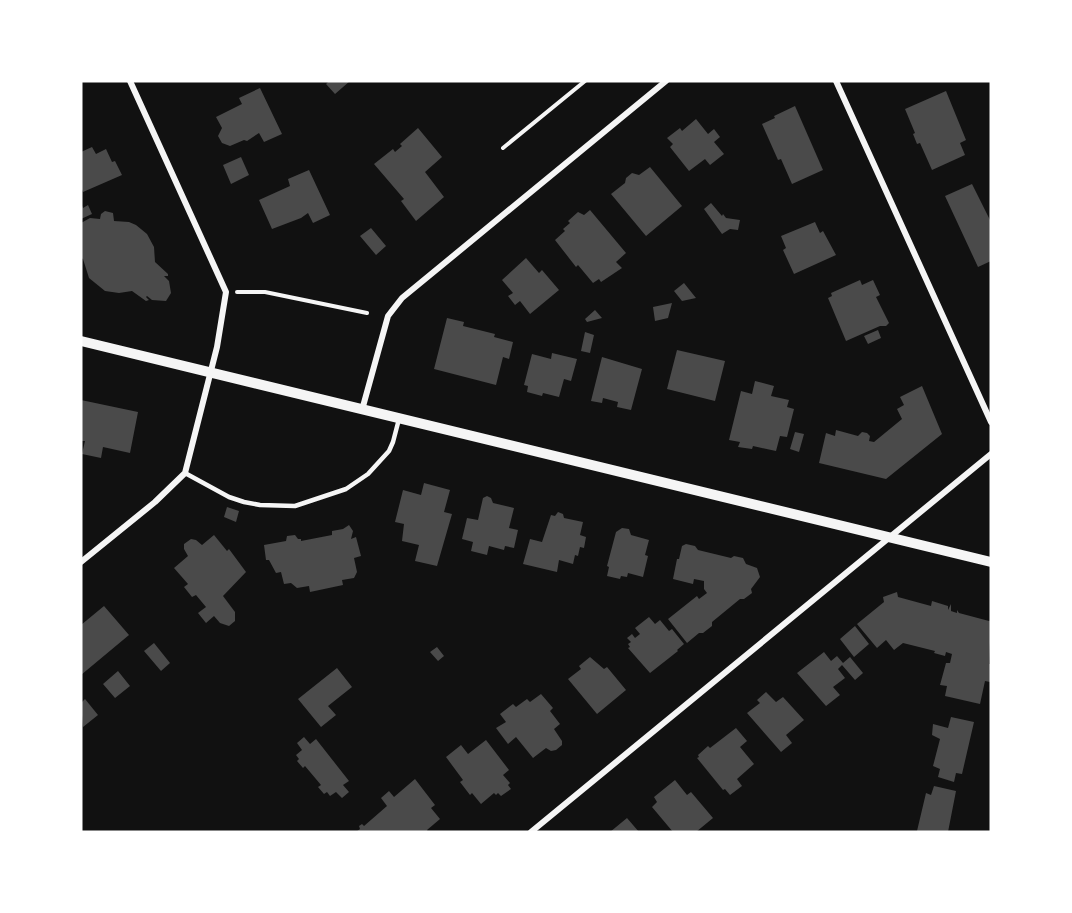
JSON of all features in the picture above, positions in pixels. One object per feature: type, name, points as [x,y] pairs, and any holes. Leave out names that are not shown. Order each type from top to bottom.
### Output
[{"type":"street","points":[[81,562],[155,502],[184,472],[210,373],[226,292],[130,81]]},
{"type":"street","points":[[362,410],[388,316],[402,298],[666,81]]},
{"type":"street","points":[[836,81],[991,422]]},
{"type":"street","points":[[81,341],[991,562]]},
{"type":"street","points":[[531,832],[991,454]]},
{"type":"lane","points":[[184,472],[229,497],[244,502],[295,506],[346,489],[368,474],[388,452],[399,419]]},
{"type":"path","points":[[503,148],[585,81]]},
{"type":"path","points":[[226,292],[265,292],[367,313]]},
{"type":"building","points":[[329,81],[350,81],[335,94],[326,84]]},
{"type":"building","points":[[260,88],[282,134],[264,142],[259,133],[247,141],[244,140],[230,146],[222,143],[218,136],[222,128],[216,117],[242,104],[239,98]]},
{"type":"building","points":[[946,91],[966,140],[960,143],[965,155],[932,170],[920,143],[917,144],[905,109]]},
{"type":"building","points":[[795,106],[823,170],[792,184],[762,124]]},
{"type":"building","points":[[696,119],[708,134],[714,129],[720,137],[714,142],[724,154],[710,165],[705,159],[689,171],[670,147],[673,144],[667,138],[680,128],[682,131]]},
{"type":"building","points":[[418,128],[442,157],[425,172],[444,197],[416,221],[401,201],[404,199],[374,164],[393,149],[395,152],[402,146],[400,144]]},
{"type":"building","points":[[92,147],[96,154],[106,149],[122,175],[83,192],[81,152]]},
{"type":"building","points":[[241,157],[249,175],[231,184],[223,165]]},
{"type":"building","points":[[650,167],[682,206],[646,236],[611,194],[625,183],[626,178],[632,173],[639,175]]},
{"type":"building","points":[[309,170],[330,215],[313,223],[308,213],[272,229],[259,200],[290,186],[288,179]]},
{"type":"building","points":[[972,184],[991,222],[991,261],[978,267],[945,196]]},
{"type":"building","points":[[81,203],[83,208],[88,205],[92,214],[81,219]]},
{"type":"building","points":[[711,203],[722,216],[723,214],[726,218],[740,220],[738,230],[730,229],[722,234],[704,209]]},
{"type":"building","points":[[590,210],[626,253],[616,262],[622,268],[601,282],[599,279],[593,283],[578,265],[576,267],[555,240],[565,231],[563,229],[570,223],[568,221],[578,212],[584,215]]},
{"type":"building","points":[[105,211],[113,213],[114,221],[129,222],[147,234],[154,247],[155,262],[168,274],[164,276],[169,281],[171,293],[166,301],[152,300],[147,296],[149,300],[146,301],[132,291],[119,293],[105,291],[89,278],[81,258],[81,223],[90,218],[100,219],[101,214]]},
{"type":"building","points":[[815,222],[820,233],[823,231],[836,255],[794,274],[783,250],[786,248],[781,236]]},
{"type":"building","points":[[371,228],[386,246],[376,255],[360,236]]},
{"type":"building","points":[[526,258],[539,273],[542,270],[559,290],[530,314],[520,301],[515,305],[508,296],[513,293],[502,280]]},
{"type":"building","points":[[860,280],[862,285],[873,280],[880,295],[876,297],[889,323],[846,341],[828,298],[832,296],[831,293]]},
{"type":"building","points":[[684,283],[696,298],[682,301],[674,291]]},
{"type":"building","points":[[672,303],[668,318],[655,321],[653,307]]},
{"type":"building","points":[[595,310],[602,318],[587,322],[585,319]]},
{"type":"building","points":[[447,318],[464,322],[463,326],[495,334],[494,337],[513,342],[509,359],[503,357],[496,385],[434,369]]},
{"type":"building","points":[[878,330],[881,338],[868,344],[864,336]]},
{"type":"building","points":[[585,332],[594,335],[590,353],[581,351]]},
{"type":"building","points":[[677,350],[725,361],[715,401],[667,389]]},
{"type":"building","points":[[552,353],[577,359],[571,381],[564,379],[559,397],[527,392],[528,386],[524,385],[532,354],[551,359]]},
{"type":"building","points":[[602,357],[642,369],[631,410],[617,407],[618,402],[603,398],[602,403],[591,401]]},
{"type":"building","points":[[755,381],[774,386],[771,396],[789,400],[787,407],[794,409],[787,437],[780,436],[776,451],[753,446],[752,449],[738,447],[740,442],[729,440],[741,391],[752,394]]},
{"type":"building","points":[[922,386],[942,434],[886,479],[819,463],[826,433],[835,436],[836,430],[858,436],[862,432],[870,436],[869,441],[874,442],[902,419],[897,409],[904,405],[900,397]]},
{"type":"building","points":[[81,400],[138,412],[130,453],[103,447],[101,458],[82,454],[85,441],[81,441]]},
{"type":"building","points":[[795,432],[804,434],[799,452],[790,449]]},
{"type":"building","points":[[424,483],[450,490],[444,512],[452,514],[437,566],[415,561],[419,545],[402,541],[404,524],[395,522],[403,490],[421,495]]},
{"type":"building","points":[[487,496],[493,503],[514,508],[509,528],[518,530],[514,548],[505,546],[504,550],[489,546],[487,555],[471,551],[473,542],[462,539],[467,518],[478,520],[483,498]]},
{"type":"building","points":[[227,507],[239,511],[236,522],[224,517]]},
{"type":"building","points":[[558,512],[563,514],[564,518],[583,522],[580,535],[586,537],[584,548],[580,547],[573,564],[559,560],[557,572],[523,564],[530,539],[542,542],[551,515],[555,516]]},
{"type":"building","points":[[349,525],[353,531],[351,539],[356,537],[361,556],[354,558],[357,572],[354,578],[342,580],[343,585],[310,592],[309,586],[297,588],[291,583],[284,584],[281,572],[276,573],[269,560],[266,560],[264,545],[286,541],[287,536],[295,535],[301,541],[332,535],[332,531]]},
{"type":"building","points":[[622,528],[629,529],[631,535],[649,540],[643,577],[628,573],[627,577],[621,576],[620,579],[607,576],[609,567],[607,566],[616,532]]},
{"type":"building","points":[[214,535],[227,551],[229,549],[246,572],[223,596],[235,612],[235,621],[229,626],[220,623],[214,616],[206,623],[198,613],[206,607],[196,595],[192,597],[184,587],[188,584],[174,568],[188,556],[184,544],[191,539],[202,545]]},
{"type":"building","points":[[686,544],[695,546],[698,550],[731,558],[734,556],[743,558],[746,564],[757,568],[760,577],[751,589],[752,593],[740,599],[712,622],[712,626],[687,643],[668,619],[697,596],[699,599],[707,593],[704,589],[704,581],[694,579],[693,584],[673,579],[677,559],[679,559],[682,546]]},
{"type":"building","points":[[897,592],[898,597],[931,606],[932,601],[948,606],[948,610],[951,604],[951,611],[957,613],[957,610],[959,613],[991,620],[989,664],[991,664],[991,677],[990,682],[985,681],[980,704],[945,696],[947,686],[940,685],[946,663],[950,663],[952,654],[946,652],[945,656],[934,653],[935,651],[903,643],[894,650],[886,640],[877,648],[857,624],[884,602],[883,597]]},
{"type":"building","points":[[104,606],[129,635],[81,675],[81,625]]},
{"type":"building","points":[[649,617],[655,624],[660,620],[669,631],[672,629],[684,644],[650,673],[628,648],[631,642],[627,638],[632,634],[635,638],[640,634],[635,628]]},
{"type":"building","points":[[855,626],[869,644],[854,657],[840,639]]},
{"type":"building","points":[[154,643],[170,663],[161,671],[144,651]]},
{"type":"building","points":[[437,647],[444,656],[438,661],[430,652]]},
{"type":"building","points":[[824,652],[831,661],[837,656],[843,663],[850,657],[863,673],[855,680],[842,665],[838,669],[845,678],[833,687],[840,695],[826,706],[797,673]]},
{"type":"building","points":[[590,657],[604,669],[607,667],[626,690],[597,714],[568,679],[581,669],[579,666]]},
{"type":"building","points":[[337,668],[352,687],[328,706],[336,715],[321,727],[298,699]]},
{"type":"building","points":[[118,671],[130,686],[115,698],[103,684]]},
{"type":"building","points":[[766,692],[776,702],[783,697],[804,720],[786,735],[792,743],[781,752],[747,713],[760,703],[757,700]]},
{"type":"building","points":[[541,694],[553,708],[550,711],[560,724],[554,729],[562,745],[551,751],[546,748],[533,758],[516,737],[508,744],[496,728],[506,722],[500,714],[513,704],[516,707],[527,699],[530,702]]},
{"type":"building","points":[[85,699],[98,715],[83,727],[81,703]]},
{"type":"building","points":[[951,717],[974,722],[962,774],[956,773],[954,782],[938,777],[940,769],[933,766],[940,739],[932,735],[933,724],[948,728]]},
{"type":"building","points":[[736,728],[747,741],[740,747],[754,764],[737,779],[742,786],[730,795],[725,789],[723,790],[697,758],[708,746],[710,748]]},
{"type":"building","points":[[304,737],[310,744],[316,739],[349,781],[343,785],[349,792],[342,798],[336,792],[330,796],[327,792],[324,794],[318,787],[321,785],[305,766],[303,768],[297,761],[299,759],[296,755],[302,750],[297,743]]},
{"type":"building","points":[[486,740],[509,770],[503,775],[510,783],[508,785],[511,789],[501,796],[494,793],[481,804],[460,782],[463,780],[446,757],[461,745],[468,754]]},
{"type":"building","points":[[415,779],[435,805],[431,808],[440,819],[427,830],[428,832],[356,832],[360,829],[359,826],[362,824],[364,826],[387,806],[381,798],[389,791],[394,797]]},
{"type":"building","points":[[675,780],[687,795],[691,792],[713,818],[696,832],[673,832],[652,807],[657,802],[654,797]]},
{"type":"building","points":[[934,786],[956,791],[948,832],[917,831],[926,793],[931,795]]},
{"type":"building","points":[[627,818],[639,832],[610,832]]}]
